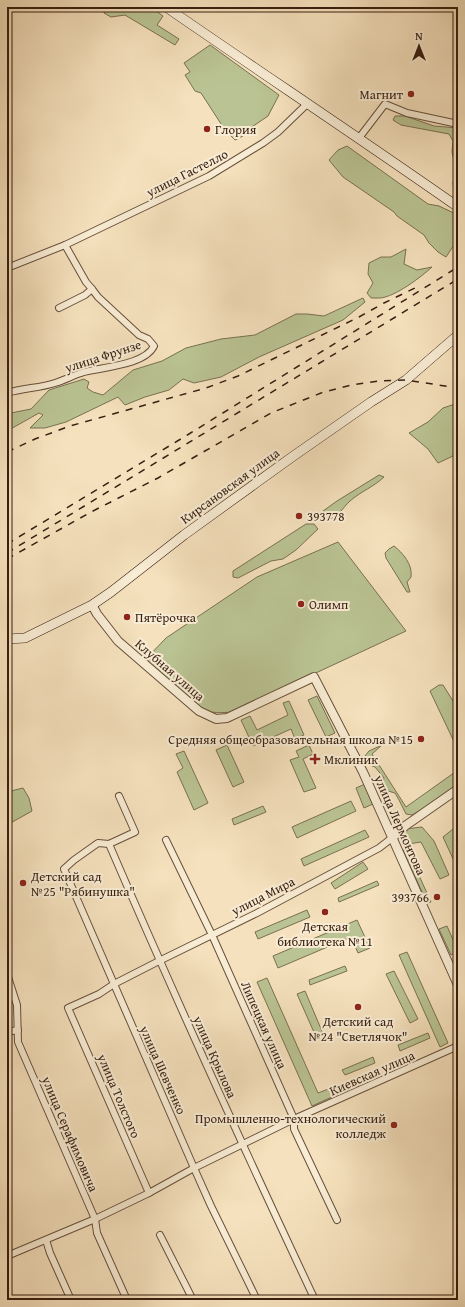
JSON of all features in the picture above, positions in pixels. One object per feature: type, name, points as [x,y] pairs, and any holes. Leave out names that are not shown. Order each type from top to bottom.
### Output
[{"type":"main road","points":[[166,7],[458,207]]},
{"type":"main road","name":"Кирсановская улица","points":[[7,639],[25,638],[92,605],[184,535],[292,457],[371,402],[406,380],[458,335]]},
{"type":"street","name":"улица Гастелло","points":[[7,268],[65,244],[209,176],[268,140],[307,104]]},
{"type":"street","points":[[359,138],[384,104],[407,113],[458,124]]},
{"type":"street","points":[[59,308],[85,295],[92,289],[86,282],[65,244]]},
{"type":"street","name":"улица Фрунзе","points":[[7,393],[54,384],[84,372],[112,367],[140,358],[151,351],[154,346],[148,339],[139,336],[98,297],[92,289]]},
{"type":"street","name":"Клубная улица","points":[[92,605],[97,614],[118,641],[199,712],[216,719],[227,718],[314,677]]},
{"type":"street","name":"улица Лермонтова","points":[[314,677],[363,772],[458,985]]},
{"type":"street","name":"улица Мира","points":[[68,1008],[99,994],[114,984],[257,913],[379,848],[405,826],[458,789]]},
{"type":"street","points":[[109,844],[135,832],[119,796]]},
{"type":"street","name":"Липецкая улица","points":[[166,840],[212,935],[294,1120],[294,1129],[337,1220]]},
{"type":"street","name":"улица Шевченко","points":[[109,844],[98,843],[64,869],[211,1206],[257,1300]]},
{"type":"street","name":"улица Крылова","points":[[109,844],[159,961],[315,1300]]},
{"type":"street","name":"улица Серафимовича","points":[[7,974],[17,1005],[18,1042],[95,1218],[98,1234],[127,1300]]},
{"type":"street","name":"улица Толстого","points":[[68,1008],[149,1193]]},
{"type":"street","points":[[7,1032],[18,1030]]},
{"type":"street","name":"Киевская улица","points":[[7,1256],[149,1193],[242,1144],[458,1046]]},
{"type":"street","points":[[160,1234],[193,1300]]},
{"type":"street","points":[[46,1240],[50,1253],[71,1300]]},
{"type":"green space","points":[[104,7],[151,7],[163,16],[157,25],[179,39],[175,45],[125,15],[111,17],[104,13]]},
{"type":"green space","points":[[210,45],[279,95],[268,116],[249,129],[243,136],[235,140],[225,130],[201,93],[195,91],[185,75],[190,72],[184,63]]},
{"type":"green space","points":[[395,116],[405,116],[434,126],[458,128],[458,195],[454,191],[453,183],[456,169],[452,152],[453,141],[449,134],[401,125],[393,120]]},
{"type":"green space","points":[[347,146],[428,204],[439,206],[458,215],[458,241],[446,257],[438,252],[429,243],[424,235],[397,216],[394,212],[343,177],[329,160],[338,150]]},
{"type":"green space","points":[[406,249],[404,264],[417,270],[432,267],[415,281],[393,294],[386,297],[371,298],[367,293],[373,283],[368,274],[369,263],[381,257],[391,257]]},
{"type":"green space","points":[[363,298],[365,302],[343,320],[259,357],[221,377],[194,383],[183,379],[169,390],[125,405],[118,397],[66,422],[45,428],[30,428],[43,415],[39,413],[7,431],[7,412],[11,413],[31,409],[49,390],[84,379],[89,382],[87,388],[93,392],[103,395],[133,370],[162,361],[186,348],[221,339],[255,335],[296,314],[324,316]]},
{"type":"green space","points":[[458,403],[458,429],[453,456],[438,463],[428,449],[409,433],[428,422],[443,408]]},
{"type":"green space","points":[[379,475],[384,477],[354,498],[334,518],[326,520],[322,517],[323,511]]},
{"type":"green space","points":[[306,524],[314,524],[318,529],[296,550],[283,559],[271,561],[238,578],[233,577],[233,571]]},
{"type":"green space","name":"Олимп","points":[[338,542],[406,631],[232,712],[209,712],[200,710],[145,660],[166,638],[257,577]]},
{"type":"green space","points":[[394,546],[401,552],[409,564],[411,577],[407,582],[410,592],[407,592],[386,558],[385,553]]},
{"type":"green space","points":[[439,685],[443,685],[458,709],[458,750],[430,691]]},
{"type":"green space","points":[[317,696],[335,733],[326,737],[308,700]]},
{"type":"green space","points":[[289,701],[304,735],[295,739],[291,729],[253,746],[241,720],[250,716],[257,730],[288,715],[283,703]]},
{"type":"green space","points":[[227,745],[244,782],[233,787],[216,750]]},
{"type":"green space","points":[[309,745],[313,754],[303,759],[316,788],[304,792],[290,760],[299,757],[296,751]]},
{"type":"green space","points":[[382,745],[372,754],[406,807],[458,770],[458,784],[442,797],[418,812],[412,815],[406,814],[395,793],[388,791],[382,785],[384,778],[375,767],[370,765],[365,756],[369,751]]},
{"type":"green space","points":[[184,751],[208,803],[194,810],[177,772],[183,768],[176,754]]},
{"type":"green space","points":[[365,784],[373,804],[364,808],[356,788]]},
{"type":"green space","points":[[23,788],[29,798],[32,811],[7,825],[7,792]]},
{"type":"green space","points":[[351,801],[356,811],[297,838],[292,827]]},
{"type":"green space","points":[[263,806],[266,812],[234,825],[232,819]]},
{"type":"green space","points":[[458,825],[458,858],[454,861],[443,837]]},
{"type":"green space","points":[[422,827],[434,841],[449,875],[440,879],[421,842],[408,844],[402,840],[405,829]]},
{"type":"green space","points":[[365,830],[369,837],[304,866],[301,859]]},
{"type":"green space","points":[[407,849],[431,902],[427,903],[403,850]]},
{"type":"green space","points":[[363,862],[368,869],[335,889],[331,883]]},
{"type":"green space","points":[[377,881],[379,885],[339,902],[338,898]]},
{"type":"green space","points":[[307,910],[310,917],[258,939],[255,932]]},
{"type":"green space","points":[[357,920],[370,948],[358,953],[351,937],[278,968],[273,956]]},
{"type":"green space","points":[[447,926],[458,951],[451,955],[439,929]]},
{"type":"green space","points":[[407,952],[448,1043],[440,1047],[399,955]]},
{"type":"green space","points":[[345,966],[347,971],[310,985],[309,980]]},
{"type":"green space","points":[[394,971],[418,1019],[410,1023],[386,974]]},
{"type":"green space","points":[[267,978],[318,1093],[331,1088],[334,1096],[312,1106],[257,982]]},
{"type":"green space","points":[[305,991],[324,1036],[317,1039],[297,994]]},
{"type":"green space","points":[[428,1033],[430,1038],[400,1051],[398,1045]]},
{"type":"green space","points":[[373,1057],[375,1063],[345,1075],[342,1070]]},
{"type":"railway","points":[[7,544],[189,434],[458,267]]},
{"type":"railway","points":[[7,553],[458,279]]},
{"type":"railway","points":[[7,452],[35,439],[70,426],[206,388],[238,376],[415,288]]},
{"type":"railway","points":[[7,559],[91,512],[158,478],[271,413],[321,393],[351,385],[379,381],[406,380],[458,388]]},
{"type":"place","name":"Магнит","points":[[411,94]]},
{"type":"place","name":"Глория","points":[[207,129]]},
{"type":"place","name":"393778","points":[[299,516]]},
{"type":"place","name":"Олимп","points":[[301,604]]},
{"type":"place","name":"Пятёрочка","points":[[127,617]]},
{"type":"place","name":"Средняя общеобразовательная школа №15","points":[[421,739]]},
{"type":"place","name":"Мклиник","points":[[315,759]]},
{"type":"place","name":"Детский сад №25 \"Рябинушка\"","points":[[23,883]]},
{"type":"place","name":"393766","points":[[437,897]]},
{"type":"place","name":"Детская библиотека №11","points":[[325,912]]},
{"type":"place","name":"Детский сад №24 \"Светлячок\"","points":[[358,1007]]},
{"type":"place","name":"Промышленно-технологический колледж","points":[[394,1125]]}]
